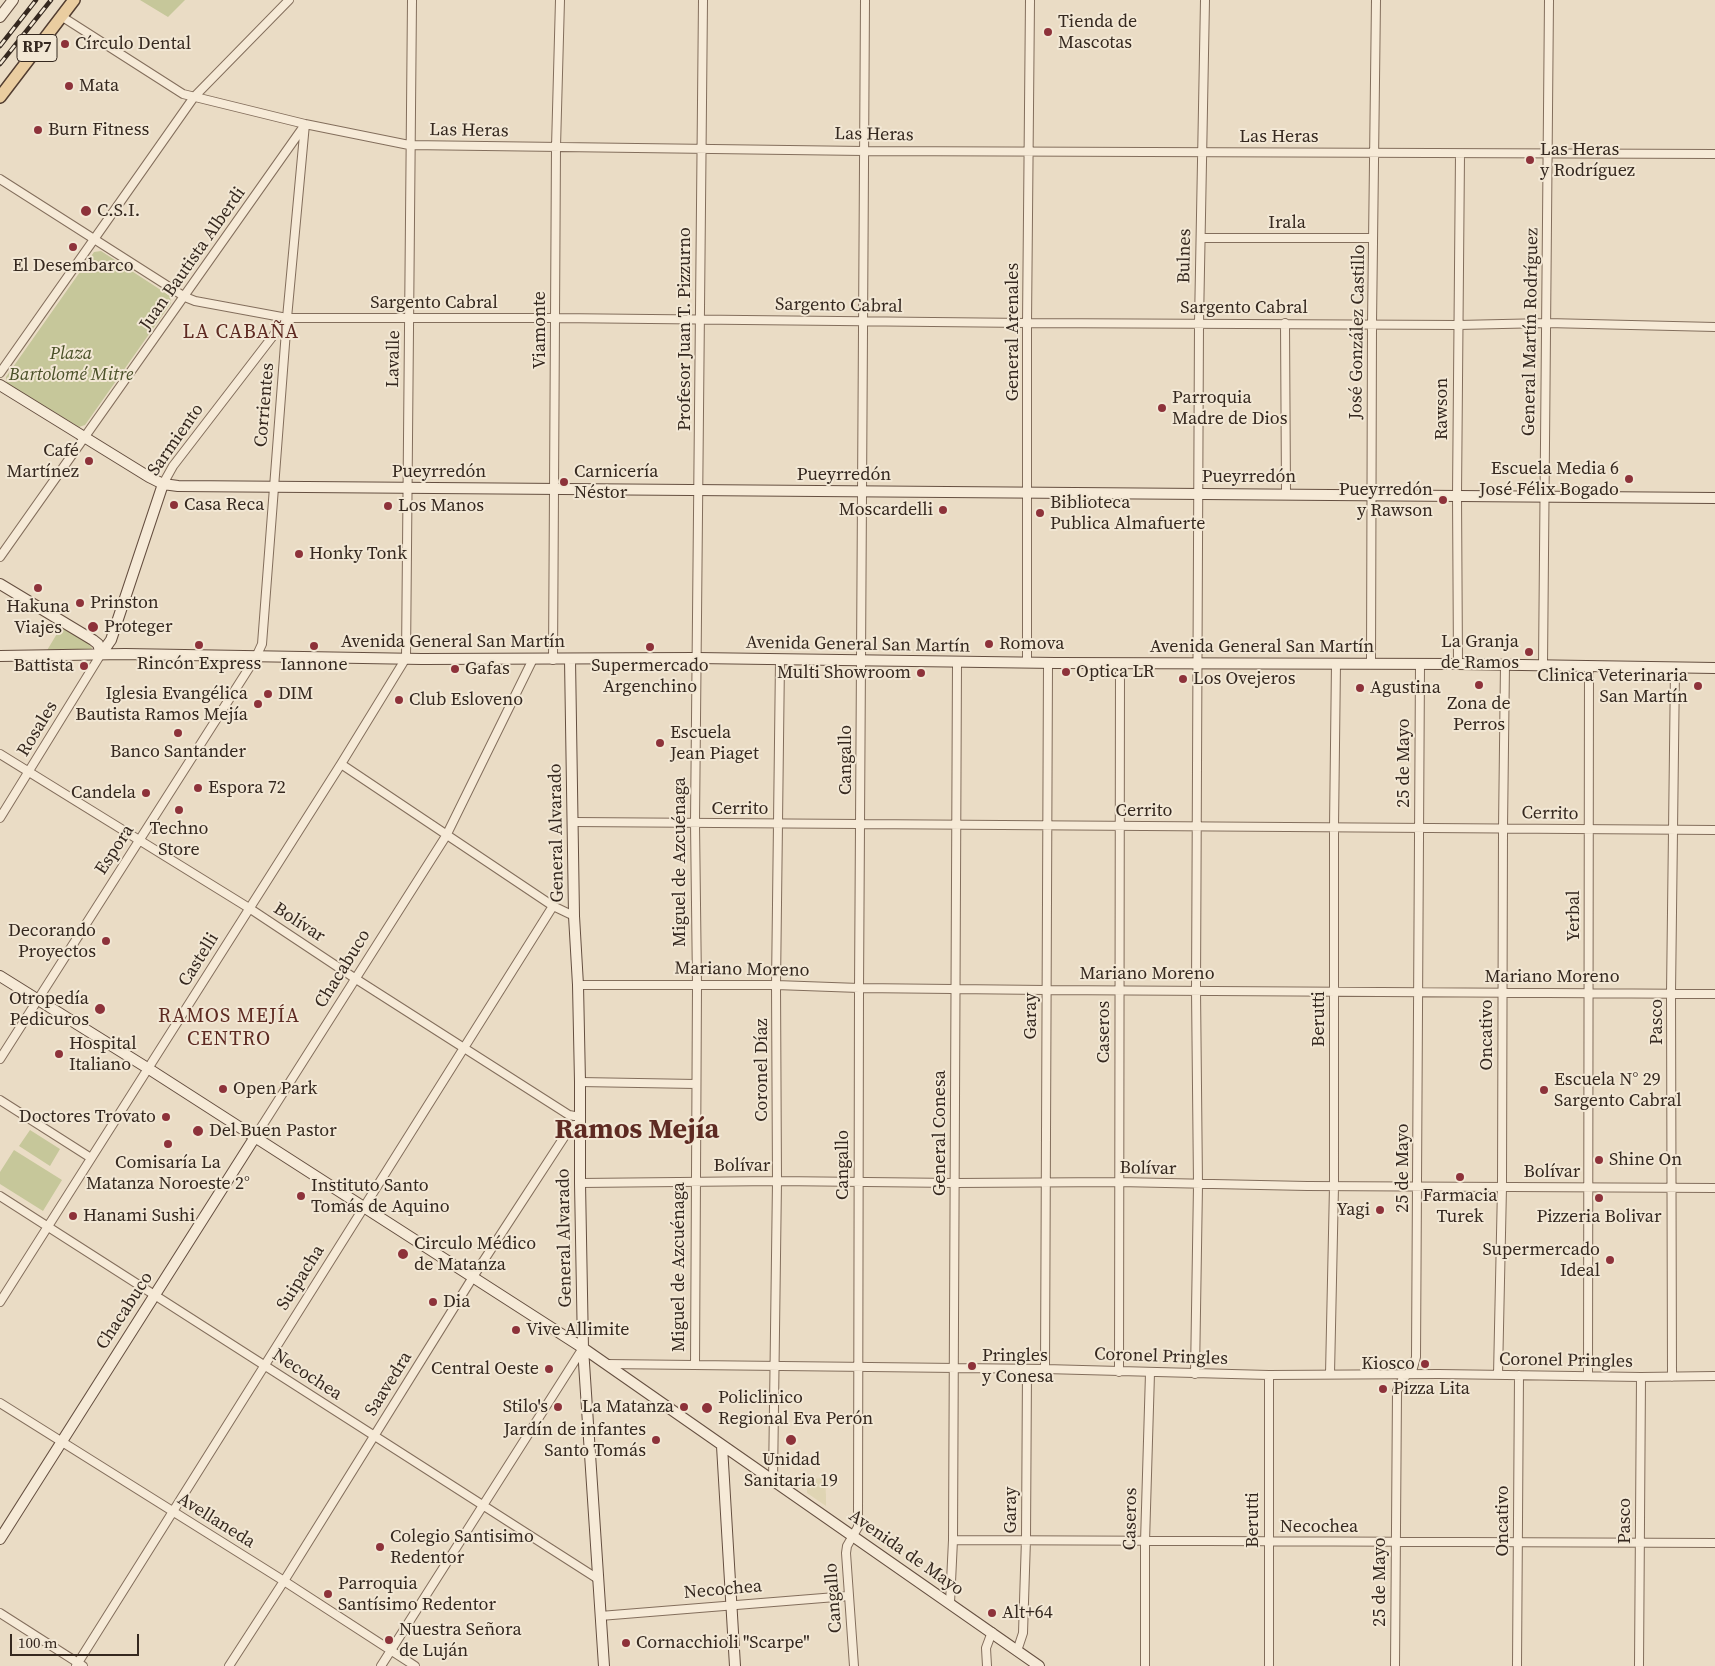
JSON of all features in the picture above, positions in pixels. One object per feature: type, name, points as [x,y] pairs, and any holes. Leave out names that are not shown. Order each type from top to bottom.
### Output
[{"type":"main road","name":"RP7","points":[[0,97],[74,0]]},
{"type":"street","points":[[0,17],[13,0]]},
{"type":"street","points":[[0,373],[194,97],[289,0]]},
{"type":"street","name":"Lavalle","points":[[406,658],[409,145],[412,0]]},
{"type":"street","name":"Viamonte","points":[[553,660],[556,147],[560,0]]},
{"type":"street","name":"Profesor Juan T. Pizzurno","points":[[697,658],[703,0]]},
{"type":"street","name":"Cangallo","points":[[854,1666],[846,1553],[847,1546],[858,1527],[861,492],[865,0]]},
{"type":"street","name":"General Arenales","points":[[1027,663],[1027,323],[1030,0]]},
{"type":"street","name":"Bulnes","points":[[1195,1374],[1198,1185],[1196,990],[1199,323],[1205,0]]},
{"type":"street","name":"José González Castillo","points":[[1371,664],[1372,324],[1376,0]]},
{"type":"street","name":"General Martín Rodríguez","points":[[1543,665],[1549,0]]},
{"type":"street","name":"Las Heras","points":[[61,16],[183,94],[306,124],[409,145],[864,151],[1715,154]]},
{"type":"street","name":"Juan Bautista Alberdi","points":[[0,557],[306,124]]},
{"type":"street","name":"Corrientes","points":[[256,657],[262,644],[287,318],[306,124]]},
{"type":"street","name":"Rawson","points":[[1458,664],[1457,495],[1460,154]]},
{"type":"street","name":"Sargento Cabral","points":[[0,179],[185,297],[195,301],[287,318],[556,318],[1458,325],[1547,323],[1715,327]]},
{"type":"street","name":"Irala","points":[[1201,238],[1374,238]]},
{"type":"street","name":"Sarmiento","points":[[101,654],[111,640],[163,484],[174,466],[287,318]]},
{"type":"street","points":[[1285,324],[1286,493]]},
{"type":"street","name":"Pueyrredón","points":[[0,385],[163,484],[192,486],[699,491],[1544,495],[1715,498]]},
{"type":"street","points":[[0,584],[93,640],[98,644],[101,654]]},
{"type":"street","name":"Avenida General San Martín","points":[[0,656],[101,654],[533,660],[697,658],[1027,663],[1505,664],[1715,668]]},
{"type":"street","name":"Rosales","points":[[0,818],[101,654]]},
{"type":"street","name":"Espora","points":[[0,1059],[256,657]]},
{"type":"street","name":"Castelli","points":[[0,1302],[342,764],[406,658]]},
{"type":"street","name":"Miguel de Azcuénaga","points":[[695,1365],[697,985],[695,823],[697,658]]},
{"type":"street","name":"General Alvarado","points":[[570,659],[574,916],[578,985],[580,1082],[583,1348],[604,1666]]},
{"type":"street","name":"Chacabuco","points":[[0,1540],[446,836],[533,660]]},
{"type":"street","name":"Coronel Díaz","points":[[773,1481],[780,660]]},
{"type":"street","name":"General Conesa","points":[[950,1603],[953,1540],[958,662]]},
{"type":"street","name":"Garay","points":[[1045,1369],[1048,663]]},
{"type":"street","name":"Caseros","points":[[1118,1372],[1120,663]]},
{"type":"street","name":"Berutti","points":[[1330,1374],[1334,1186],[1336,663]]},
{"type":"street","name":"25 de Mayo","points":[[1395,1666],[1397,1391],[1402,1380],[1413,1368],[1416,1357],[1420,664]]},
{"type":"street","name":"Oncativo","points":[[1498,1375],[1502,1187],[1505,664]]},
{"type":"street","name":"Yerbal","points":[[1588,1376],[1589,666]]},
{"type":"street","name":"Pasco","points":[[1672,1377],[1672,994],[1675,668]]},
{"type":"street","name":"Bolívar","points":[[0,754],[249,908],[356,979],[580,1121]]},
{"type":"street","points":[[342,764],[446,836],[553,906],[574,916]]},
{"type":"street","name":"Cerrito","points":[[574,822],[956,823],[1046,826],[1715,830]]},
{"type":"street","name":"Suipacha","points":[[79,1665],[172,1512],[553,906]]},
{"type":"street","name":"Avenida de Mayo","points":[[0,976],[149,1069],[583,1348],[1039,1666]]},
{"type":"street","name":"Mariano Moreno","points":[[578,985],[776,985],[1046,990],[1715,994]]},
{"type":"street","points":[[580,1082],[696,1084]]},
{"type":"street","points":[[0,1100],[91,1158]]},
{"type":"street","name":"Saavedra","points":[[229,1666],[473,1277],[570,1128],[580,1121]]},
{"type":"street","name":"Bolívar","points":[[580,1183],[777,1181],[1119,1182],[1198,1185],[1715,1188]]},
{"type":"street","name":"Necochea","points":[[0,1196],[598,1579]]},
{"type":"street","points":[[381,1666],[583,1348]]},
{"type":"street","name":"Coronel Pringles","points":[[606,1364],[1045,1369],[1269,1375],[1715,1376]]},
{"type":"street","name":"Garay","points":[[1017,1651],[1023,1633],[1026,1539],[1027,1369]]},
{"type":"street","name":"Caseros","points":[[1145,1666],[1145,1542],[1150,1372]]},
{"type":"street","name":"Berutti","points":[[1268,1666],[1269,1375]]},
{"type":"street","name":"Oncativo","points":[[1517,1666],[1519,1543],[1518,1375]]},
{"type":"street","name":"Pasco","points":[[1639,1666],[1641,1377]]},
{"type":"street","name":"Avellaneda","points":[[0,1403],[284,1581],[414,1666]]},
{"type":"street","points":[[722,1446],[736,1666]]},
{"type":"street","name":"Necochea","points":[[953,1540],[1715,1543]]},
{"type":"street","name":"Necochea","points":[[600,1616],[848,1596]]},
{"type":"street","points":[[0,1613],[79,1665]]},
{"type":"street","points":[[987,1666],[986,1648],[992,1632]]},
{"type":"shaded area","points":[[825,1478],[826,1506],[807,1493],[807,1479]]},
{"type":"green space","points":[[140,0],[185,0],[168,17]]},
{"type":"green space","name":"Plaza Bartolomé Mitre","points":[[101,251],[170,296],[171,303],[85,425],[79,427],[7,383],[6,377],[94,252]]},
{"type":"green space","points":[[61,627],[87,642],[92,648],[90,652],[46,652]]},
{"type":"green space","points":[[30,1130],[60,1149],[50,1166],[19,1146]]},
{"type":"green space","points":[[14,1150],[62,1180],[43,1211],[0,1184],[0,1172]]},
{"type":"railway","points":[[0,46],[36,0]]},
{"type":"railway","points":[[0,64],[51,0]]},
{"type":"place","name":"Tienda de Mascotas","points":[[1048,32]]},
{"type":"place","name":"Círculo Dental","points":[[65,44]]},
{"type":"place","name":"Mata","points":[[69,86]]},
{"type":"place","name":"Burn Fitness","points":[[38,130]]},
{"type":"place","name":"Las Heras y Rodríguez","points":[[1530,160]]},
{"type":"place","name":"C.S.I.","points":[[86,211]]},
{"type":"place","name":"El Desembarco","points":[[73,247]]},
{"type":"place","name":"Parroquia Madre de Dios","points":[[1162,408]]},
{"type":"place","name":"Café Martínez","points":[[89,461]]},
{"type":"place","name":"Escuela Media 6 José Félix Bogado","points":[[1629,479]]},
{"type":"place","name":"Carnicería Néstor","points":[[564,482]]},
{"type":"place","name":"Pueyrredón y Rawson","points":[[1443,500]]},
{"type":"place","name":"Casa Reca","points":[[174,505]]},
{"type":"place","name":"Los Manos","points":[[388,506]]},
{"type":"place","name":"Moscardelli","points":[[943,510]]},
{"type":"place","name":"Biblioteca Publica Almafuerte","points":[[1040,513]]},
{"type":"place","name":"Honky Tonk","points":[[299,554]]},
{"type":"place","name":"Hakuna Viajes","points":[[38,588]]},
{"type":"place","name":"Prinston","points":[[80,603]]},
{"type":"place","name":"Proteger","points":[[93,627]]},
{"type":"place","name":"Romova","points":[[989,644]]},
{"type":"place","name":"Rincón Express","points":[[199,645]]},
{"type":"place","name":"Iannone","points":[[314,646]]},
{"type":"place","name":"Supermercado Argenchino","points":[[650,647]]},
{"type":"place","name":"La Granja de Ramos","points":[[1529,652]]},
{"type":"place","name":"Battista","points":[[84,666]]},
{"type":"place","name":"Gafas","points":[[455,669]]},
{"type":"place","name":"Optica LR","points":[[1066,672]]},
{"type":"place","name":"Multi Showroom","points":[[921,673]]},
{"type":"place","name":"Los Ovejeros","points":[[1183,679]]},
{"type":"place","name":"Zona de Perros","points":[[1479,685]]},
{"type":"place","name":"Clinica Veterinaria San Martín","points":[[1698,686]]},
{"type":"place","name":"Agustina","points":[[1360,688]]},
{"type":"place","name":"DIM","points":[[268,694]]},
{"type":"place","name":"Club Esloveno","points":[[399,700]]},
{"type":"place","name":"Iglesia Evangélica Bautista Ramos Mejía","points":[[258,704]]},
{"type":"place","name":"Banco Santander","points":[[178,733]]},
{"type":"place","name":"Escuela Jean Piaget","points":[[660,743]]},
{"type":"place","name":"Espora 72","points":[[198,788]]},
{"type":"place","name":"Candela","points":[[146,793]]},
{"type":"place","name":"Techno Store","points":[[179,810]]},
{"type":"place","name":"Decorando Proyectos","points":[[106,941]]},
{"type":"place","name":"Otropedía Pedicuros","points":[[100,1009]]},
{"type":"place","name":"Hospital Italiano","points":[[59,1054]]},
{"type":"place","name":"Open Park","points":[[223,1089]]},
{"type":"place","name":"Escuela N° 29 Sargento Cabral","points":[[1544,1090]]},
{"type":"place","name":"Doctores Trovato","points":[[166,1117]]},
{"type":"place","name":"Del Buen Pastor","points":[[198,1131]]},
{"type":"place","name":"Comisaría La Matanza Noroeste 2°","points":[[168,1144]]},
{"type":"place","name":"Shine On","points":[[1599,1160]]},
{"type":"place","name":"Farmacia Turek","points":[[1460,1177]]},
{"type":"place","name":"Instituto Santo Tomás de Aquino","points":[[301,1196]]},
{"type":"place","name":"Pizzeria Bolivar","points":[[1599,1198]]},
{"type":"place","name":"Yagi","points":[[1380,1210]]},
{"type":"place","name":"Hanami Sushi","points":[[73,1216]]},
{"type":"place","name":"Circulo Médico de Matanza","points":[[403,1254]]},
{"type":"place","name":"Supermercado Ideal","points":[[1610,1260]]},
{"type":"place","name":"Dia","points":[[433,1302]]},
{"type":"place","name":"Vive Allimite","points":[[516,1330]]},
{"type":"place","name":"Kiosco","points":[[1425,1364]]},
{"type":"place","name":"Pringles y Conesa","points":[[972,1366]]},
{"type":"place","name":"Central Oeste","points":[[549,1369]]},
{"type":"place","name":"Pizza Lita","points":[[1383,1389]]},
{"type":"place","name":"Stilo's","points":[[558,1407]]},
{"type":"place","name":"La Matanza","points":[[684,1407]]},
{"type":"place","name":"Policlinico Regional Eva Perón","points":[[707,1408]]},
{"type":"place","name":"Jardín de infantes Santo Tomás","points":[[656,1440]]},
{"type":"place","name":"Unidad Sanitaria 19","points":[[791,1440]]},
{"type":"place","name":"Colegio Santisimo Redentor","points":[[380,1547]]},
{"type":"place","name":"Parroquia Santísimo Redentor","points":[[328,1594]]},
{"type":"place","name":"Alt+64","points":[[992,1613]]},
{"type":"place","name":"Nuestra Señora de Luján","points":[[389,1640]]},
{"type":"place","name":"Cornacchioli \"Scarpe\"","points":[[626,1643]]},
{"type":"district","name":"LA CABAÑA","points":[[241,333]]},
{"type":"district","name":"RAMOS MEJÍA CENTRO","points":[[229,1028]]},
{"type":"district","name":"Ramos Mejía","points":[[637,1131]]}]
